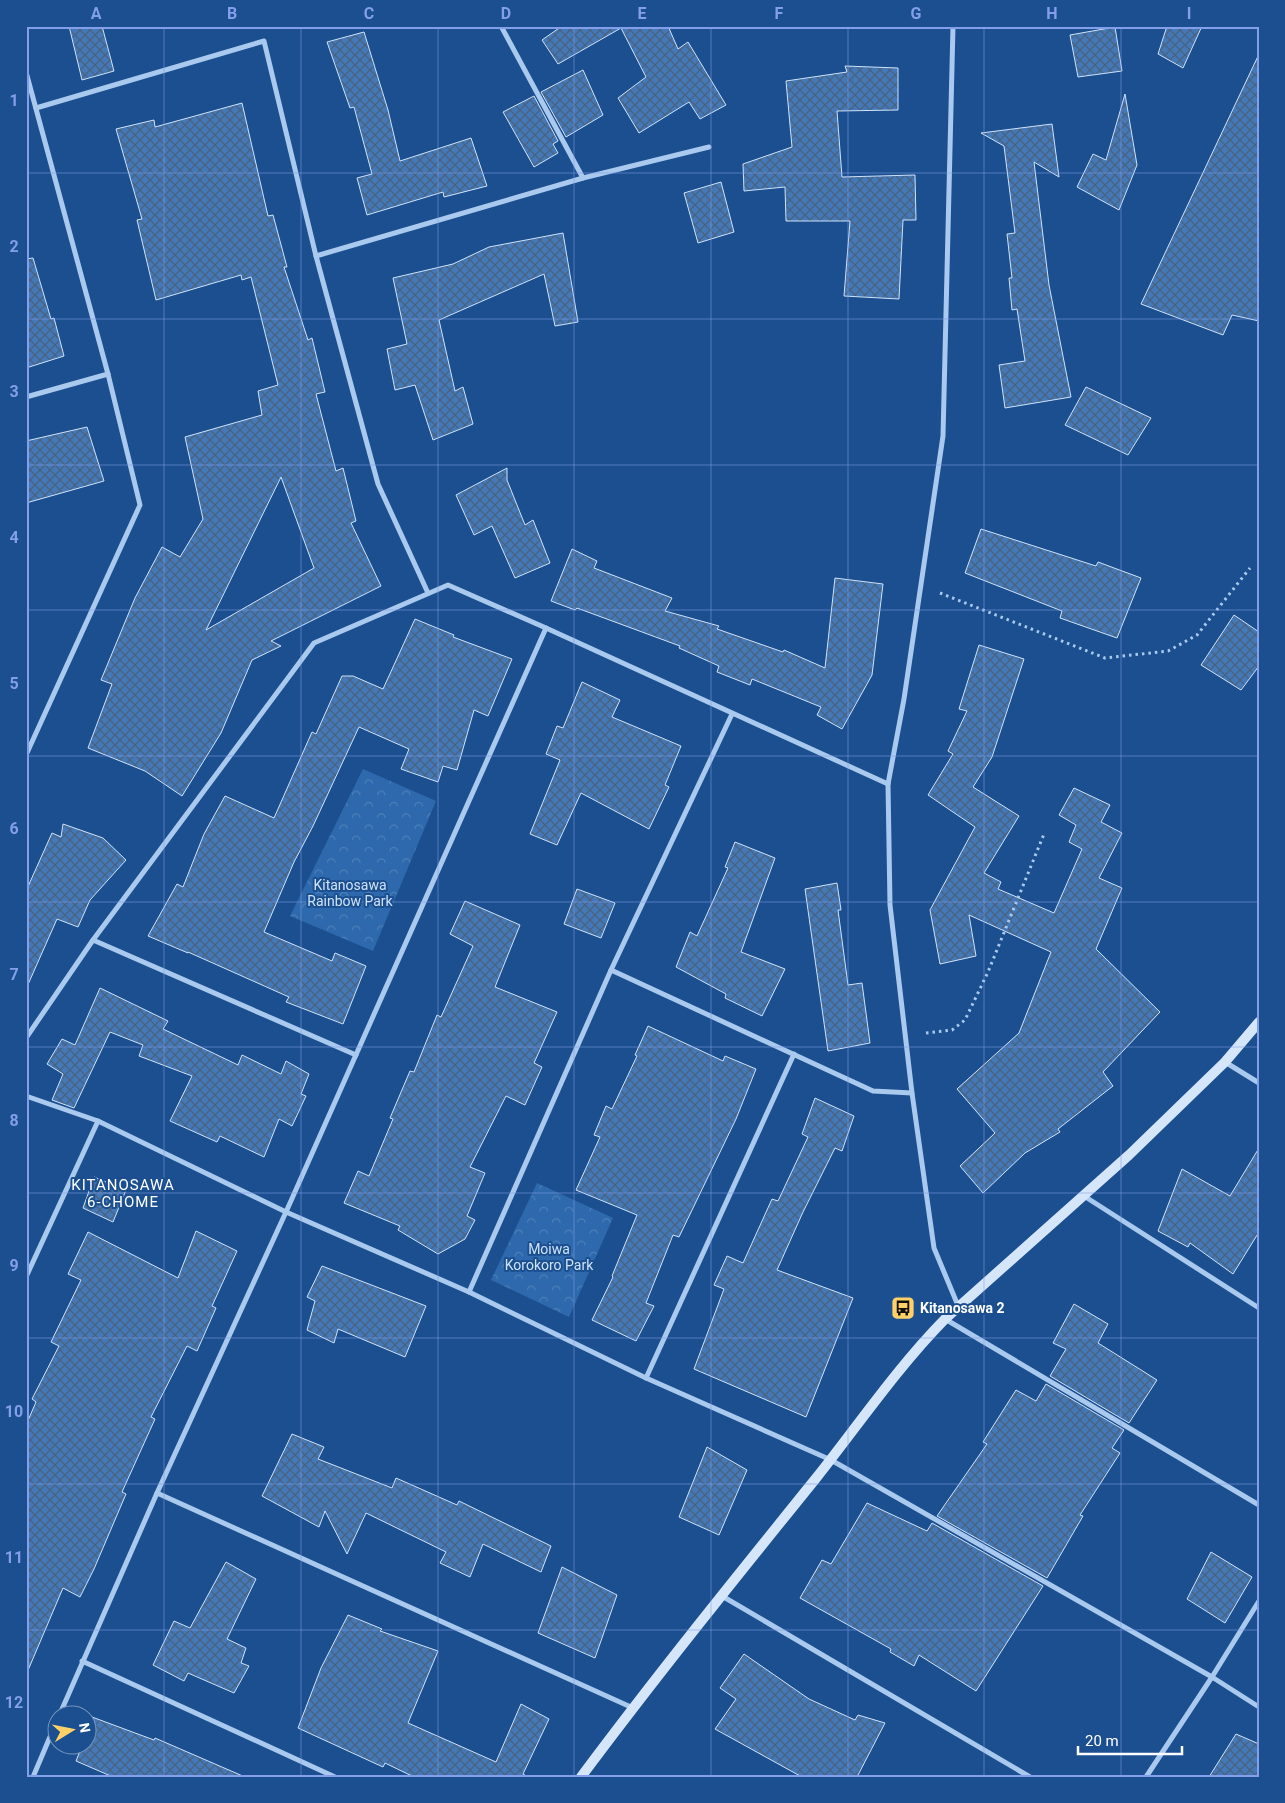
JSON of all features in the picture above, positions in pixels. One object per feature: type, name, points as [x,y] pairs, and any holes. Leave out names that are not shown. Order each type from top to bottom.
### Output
[{"type":"street","points":[[501,26],[583,178]]},
{"type":"street","points":[[953,26],[943,436],[904,699],[888,784],[890,906],[912,1093],[934,1248],[959,1308]]},
{"type":"street","points":[[36,108],[264,41],[316,256],[378,484],[428,593]]},
{"type":"street","points":[[26,72],[108,374],[140,505],[26,755]]},
{"type":"street","points":[[316,256],[583,178],[709,147]]},
{"type":"street","points":[[26,397],[108,374]]},
{"type":"street","points":[[26,1038],[93,940],[314,643],[448,585],[888,784]]},
{"type":"street","points":[[63,1706],[157,1493],[286,1212],[546,628]]},
{"type":"street","points":[[469,1292],[611,970],[732,714]]},
{"type":"street","points":[[93,940],[356,1055]]},
{"type":"street","points":[[611,970],[873,1092],[912,1093]]},
{"type":"street","points":[[581,1777],[633,1708],[831,1460],[917,1347],[945,1319],[1129,1156],[1224,1062],[1259,1022]]},
{"type":"street","points":[[646,1378],[794,1054]]},
{"type":"street","points":[[1224,1062],[1259,1084]]},
{"type":"street","points":[[26,1096],[98,1122],[286,1212],[469,1292],[646,1378],[831,1460],[1212,1677],[1259,1706]]},
{"type":"street","points":[[26,1277],[98,1122]]},
{"type":"street","points":[[1084,1196],[1259,1308]]},
{"type":"street","points":[[945,1319],[1259,1505]]},
{"type":"street","points":[[157,1493],[633,1708]]},
{"type":"street","points":[[722,1596],[1030,1777]]},
{"type":"street","points":[[1146,1777],[1212,1677],[1259,1601]]},
{"type":"street","points":[[82,1661],[335,1777]]},
{"type":"street","points":[[33,1777],[48,1741]]},
{"type":"path","points":[[921,585],[1105,658],[1168,651],[1197,635],[1250,568]]},
{"type":"path","points":[[905,1035],[952,1030],[965,1020],[988,972],[1044,834]]},
{"type":"green space","name":"Kitanosawa Rainbow Park","points":[[363,769],[436,801],[373,951],[290,916]]},
{"type":"green space","name":"Moiwa Korokoro Park","points":[[537,1183],[613,1218],[569,1317],[491,1280]]},
{"type":"building","points":[[69,26],[102,26],[114,71],[82,80]]},
{"type":"building","points":[[562,26],[668,26],[678,49],[688,42],[726,105],[700,119],[689,102],[639,133],[618,98],[646,77],[621,28],[558,64],[542,40]]},
{"type":"building","points":[[1167,26],[1202,26],[1183,68],[1158,54]]},
{"type":"building","points":[[1115,27],[1122,71],[1078,77],[1070,35]]},
{"type":"building","points":[[364,32],[388,110],[400,161],[471,138],[487,186],[444,197],[443,192],[367,215],[357,178],[372,174],[354,107],[350,108],[327,42]]},
{"type":"building","points":[[1259,54],[1259,321],[1232,315],[1223,335],[1141,304]]},
{"type":"building","points":[[845,66],[898,68],[898,110],[837,111],[842,177],[915,175],[916,220],[903,220],[899,299],[844,296],[850,221],[786,221],[785,187],[744,191],[743,164],[792,147],[786,81],[847,72]]},
{"type":"building","points":[[583,70],[603,115],[566,137],[541,92]]},
{"type":"building","points":[[1125,94],[1137,165],[1119,210],[1077,187],[1093,154],[1106,160]]},
{"type":"building","points":[[534,96],[558,141],[553,144],[558,153],[534,167],[503,112]]},
{"type":"building","points":[[242,103],[268,216],[273,215],[287,267],[284,267],[308,340],[312,338],[325,392],[316,394],[336,471],[343,468],[356,521],[351,523],[381,586],[271,641],[281,646],[252,660],[221,733],[182,796],[145,771],[88,748],[112,684],[101,680],[135,598],[162,547],[180,557],[203,519],[185,437],[262,415],[258,391],[278,385],[251,277],[242,280],[241,275],[156,300],[137,220],[142,219],[116,129],[154,120],[155,127]],"holes":[[[281,477],[314,568],[206,630]]]},
{"type":"building","points":[[1052,124],[1059,177],[1034,162],[1049,285],[1071,397],[1005,408],[999,365],[1025,361],[1017,309],[1012,310],[1009,278],[1012,278],[1007,234],[1015,233],[1004,146],[981,133]]},
{"type":"building","points":[[721,182],[734,232],[698,243],[684,193]]},
{"type":"building","points":[[563,233],[578,322],[555,326],[544,274],[439,320],[455,391],[463,387],[473,424],[433,440],[415,385],[395,390],[387,349],[407,344],[393,278],[453,264],[489,247]]},
{"type":"building","points":[[33,258],[51,319],[54,318],[64,356],[26,368],[26,259]]},
{"type":"building","points":[[1086,387],[1151,418],[1128,455],[1065,425]]},
{"type":"building","points":[[87,427],[104,481],[26,503],[26,441]]},
{"type":"building","points":[[507,468],[507,480],[525,525],[533,520],[550,563],[515,578],[492,526],[474,535],[456,495]]},
{"type":"building","points":[[981,529],[1096,566],[1098,562],[1141,578],[1117,638],[1060,618],[1062,611],[965,573]]},
{"type":"building","points":[[572,549],[597,561],[594,568],[672,598],[665,611],[719,626],[717,629],[783,652],[784,650],[825,668],[835,578],[883,584],[872,675],[842,729],[817,715],[821,707],[752,679],[750,685],[717,672],[719,666],[679,648],[680,646],[577,608],[575,610],[551,601]]},
{"type":"building","points":[[1234,615],[1259,632],[1259,666],[1241,690],[1201,665]]},
{"type":"building","points":[[415,619],[454,635],[453,637],[512,659],[488,716],[474,710],[457,770],[443,766],[438,782],[401,769],[409,749],[359,727],[313,826],[294,862],[264,932],[332,961],[335,953],[366,966],[343,1024],[286,1002],[289,997],[148,936],[177,884],[183,887],[204,834],[225,796],[274,818],[312,732],[316,734],[342,676],[353,676],[383,689]]},
{"type":"building","points":[[979,645],[1024,659],[992,757],[973,787],[1019,816],[984,873],[1001,882],[998,889],[1054,913],[1082,849],[1069,842],[1076,825],[1059,815],[1074,788],[1110,805],[1101,822],[1122,833],[1099,878],[1122,888],[1096,949],[1160,1012],[1103,1072],[1113,1086],[1058,1129],[1060,1132],[1025,1153],[983,1193],[960,1166],[995,1133],[957,1089],[1019,1033],[1051,952],[969,915],[976,956],[940,964],[930,910],[975,827],[928,795],[953,754],[948,751],[967,711],[959,709]]},
{"type":"building","points":[[582,682],[620,700],[612,717],[681,746],[665,785],[669,787],[649,829],[581,793],[557,845],[530,834],[560,760],[546,754],[557,726],[563,728]]},
{"type":"building","points":[[63,824],[103,838],[126,860],[90,900],[78,927],[57,919],[26,989],[26,891],[52,833],[61,837]]},
{"type":"building","points":[[735,842],[775,858],[741,952],[785,969],[762,1016],[725,998],[726,994],[676,967],[690,932],[697,936],[728,868],[725,867]]},
{"type":"building","points":[[837,883],[841,910],[838,910],[848,985],[862,983],[870,1043],[828,1051],[805,889]]},
{"type":"building","points":[[577,889],[615,903],[601,938],[564,924]]},
{"type":"building","points":[[465,901],[520,925],[495,987],[557,1012],[534,1063],[542,1067],[525,1105],[506,1096],[470,1167],[485,1173],[467,1216],[475,1220],[465,1239],[438,1254],[398,1230],[400,1226],[344,1203],[358,1171],[369,1176],[393,1119],[390,1118],[410,1071],[414,1072],[437,1015],[441,1017],[473,946],[450,934]]},
{"type":"building","points":[[100,988],[168,1021],[163,1029],[238,1065],[242,1055],[281,1074],[286,1061],[309,1074],[301,1094],[306,1096],[292,1126],[279,1119],[264,1157],[220,1136],[217,1142],[170,1121],[192,1076],[139,1056],[143,1045],[110,1032],[74,1108],[52,1100],[63,1074],[47,1064],[62,1039],[75,1045]]},
{"type":"building","points":[[648,1026],[723,1061],[725,1056],[756,1069],[736,1119],[679,1237],[673,1235],[646,1303],[654,1306],[636,1341],[592,1320],[613,1277],[637,1215],[576,1190],[600,1137],[594,1135],[606,1106],[612,1109],[637,1056],[635,1055]]},
{"type":"building","points":[[815,1098],[854,1116],[842,1151],[835,1148],[777,1270],[853,1298],[806,1417],[694,1369],[724,1289],[714,1285],[727,1256],[743,1263],[772,1199],[778,1201],[808,1137],[802,1134]]},
{"type":"building","points":[[1259,1148],[1259,1232],[1233,1274],[1190,1243],[1188,1247],[1158,1231],[1182,1169],[1230,1196]]},
{"type":"building","points":[[94,1177],[126,1190],[113,1222],[83,1208]]},
{"type":"building","points":[[196,1231],[237,1251],[212,1306],[216,1308],[197,1351],[187,1346],[151,1417],[155,1419],[122,1492],[126,1494],[80,1597],[63,1588],[26,1675],[26,1425],[36,1402],[32,1399],[59,1346],[51,1342],[81,1280],[68,1274],[88,1232],[178,1278]]},
{"type":"building","points":[[322,1266],[426,1306],[405,1357],[338,1329],[334,1343],[307,1330],[315,1301],[307,1297]]},
{"type":"building","points":[[1074,1304],[1108,1324],[1098,1343],[1157,1380],[1129,1423],[1050,1376],[1066,1349],[1053,1343]]},
{"type":"building","points":[[1046,1384],[1124,1430],[1112,1448],[1120,1453],[1080,1515],[1083,1516],[1047,1578],[937,1516],[987,1444],[983,1442],[1016,1390],[1036,1401]]},
{"type":"building","points":[[292,1434],[324,1447],[318,1459],[392,1488],[396,1478],[457,1505],[459,1501],[551,1546],[541,1572],[483,1544],[470,1577],[440,1563],[446,1552],[366,1513],[347,1554],[325,1511],[319,1527],[262,1496]]},
{"type":"building","points":[[707,1447],[747,1470],[719,1535],[679,1517]]},
{"type":"building","points":[[867,1503],[927,1531],[932,1523],[1043,1586],[976,1691],[919,1655],[914,1666],[890,1652],[891,1649],[800,1598],[822,1560],[831,1564]]},
{"type":"building","points":[[1211,1552],[1252,1577],[1225,1623],[1187,1599]]},
{"type":"building","points":[[226,1562],[256,1579],[227,1639],[246,1648],[241,1663],[249,1666],[234,1693],[188,1673],[184,1681],[153,1665],[174,1621],[190,1628]]},
{"type":"building","points":[[562,1567],[617,1595],[595,1658],[538,1633]]},
{"type":"building","points":[[348,1615],[382,1629],[380,1631],[438,1651],[408,1723],[496,1762],[521,1704],[549,1719],[523,1774],[528,1777],[414,1777],[385,1763],[383,1767],[298,1728],[321,1668]]},
{"type":"building","points":[[744,1654],[809,1699],[855,1720],[858,1715],[885,1723],[857,1777],[802,1777],[715,1729],[736,1699],[720,1688]]},
{"type":"building","points":[[98,1719],[154,1740],[155,1738],[245,1777],[113,1777],[76,1761],[78,1756],[98,1756]]},
{"type":"building","points":[[1236,1734],[1259,1744],[1259,1777],[1209,1777]]},
{"type":"place","name":"Kitanosawa 2","points":[[903,1308]]},
{"type":"district","name":"KITANOSAWA 6-CHOME","points":[[123,1194]]}]
